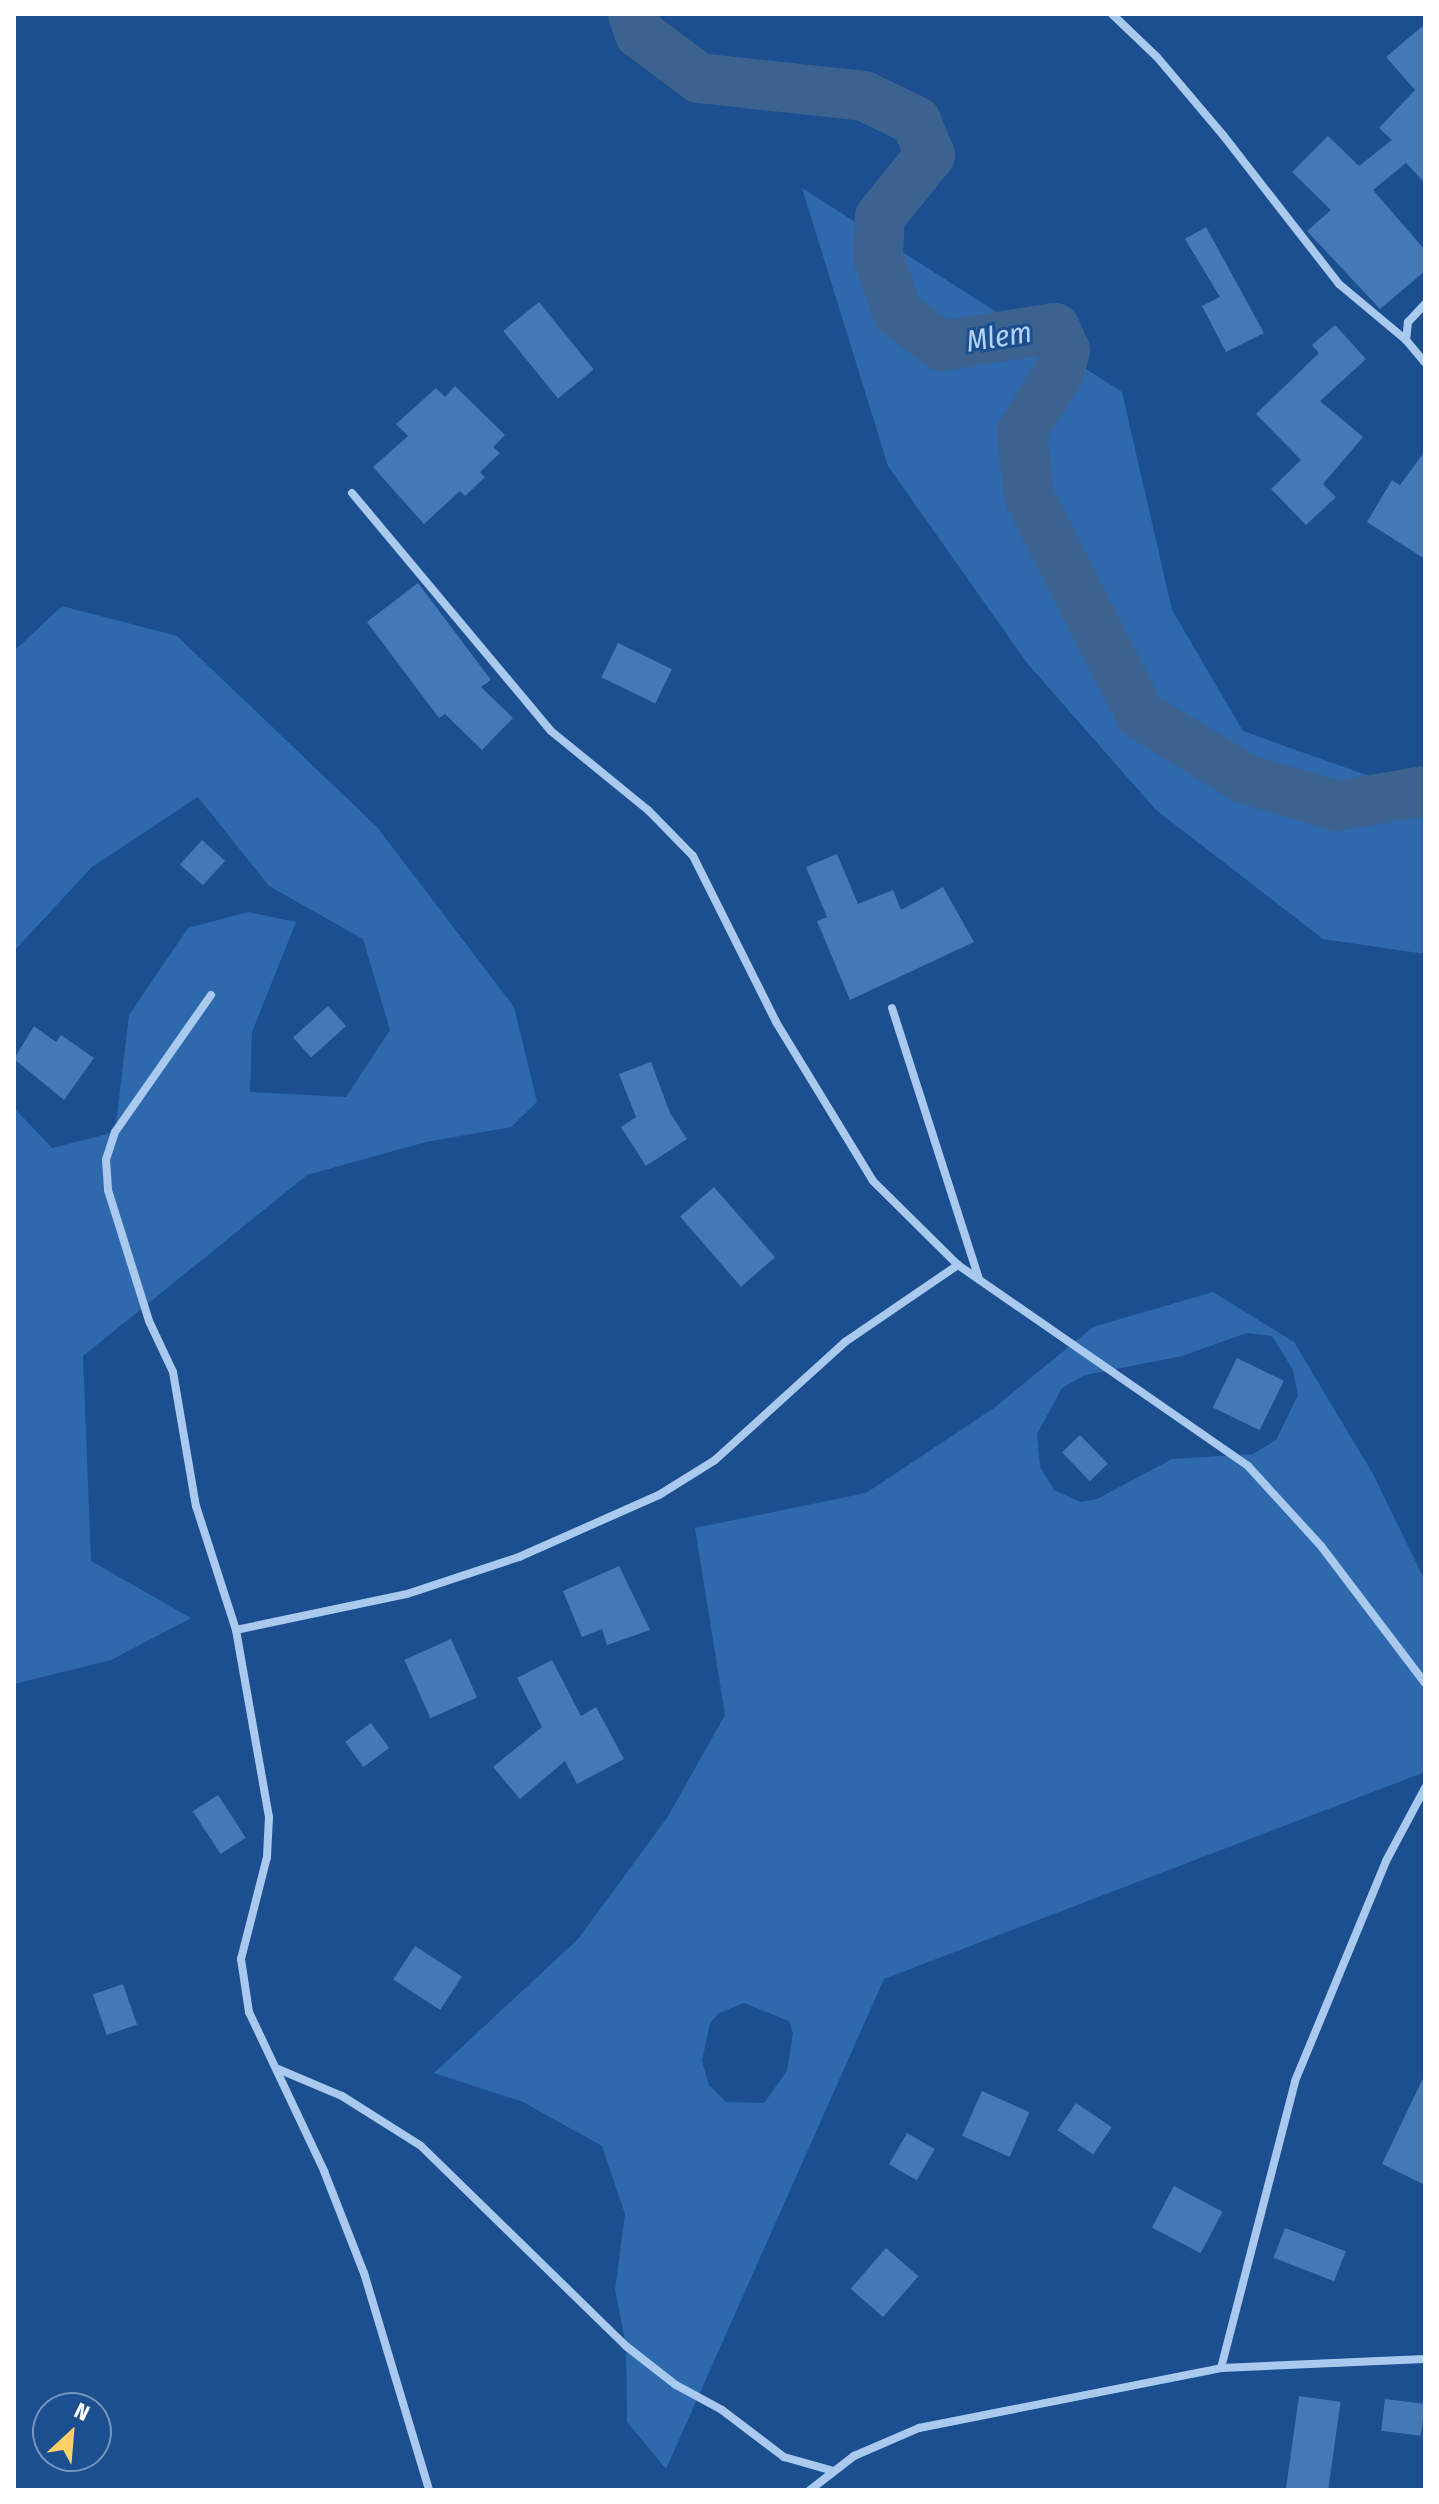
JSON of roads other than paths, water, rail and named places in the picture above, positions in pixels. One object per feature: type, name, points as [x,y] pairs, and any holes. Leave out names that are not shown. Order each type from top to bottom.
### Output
[{"type":"street","points":[[1112,14],[1214,124],[1328,272],[1406,340],[1425,363]]},
{"type":"street","points":[[1406,340],[1408,322],[1425,304]]},
{"type":"street","points":[[352,493],[551,731],[648,810],[693,856],[776,1022],[873,1181],[958,1265],[1248,1466],[1321,1546],[1425,1683]]},
{"type":"street","points":[[211,995],[115,1132],[106,1160],[108,1190],[144,1306],[173,1372],[196,1506],[236,1630],[269,1827],[267,1857],[241,1959],[242,1982],[249,2012],[278,2069],[364,2273],[429,2490]]},
{"type":"street","points":[[892,1008],[979,1280]]},
{"type":"street","points":[[236,1630],[407,1594],[519,1557],[659,1495],[715,1460],[845,1342],[958,1265]]},
{"type":"street","points":[[1221,2368],[1295,2081],[1386,1861],[1425,1788]]},
{"type":"street","points":[[278,2069],[342,2096],[421,2146],[626,2346],[676,2385],[722,2410],[784,2457],[833,2471]]},
{"type":"street","points":[[810,2490],[833,2471],[884,2441],[919,2428],[1221,2368],[1425,2359]]},
{"type":"waterway","name":"Mlem","points":[[633,14],[640,34],[699,78],[864,96],[916,121],[930,155],[880,217],[878,257],[898,313],[942,346],[1055,328],[1065,350],[1059,372],[1022,432],[1029,497],[1141,715],[1246,779],[1337,806],[1425,791]]}]
